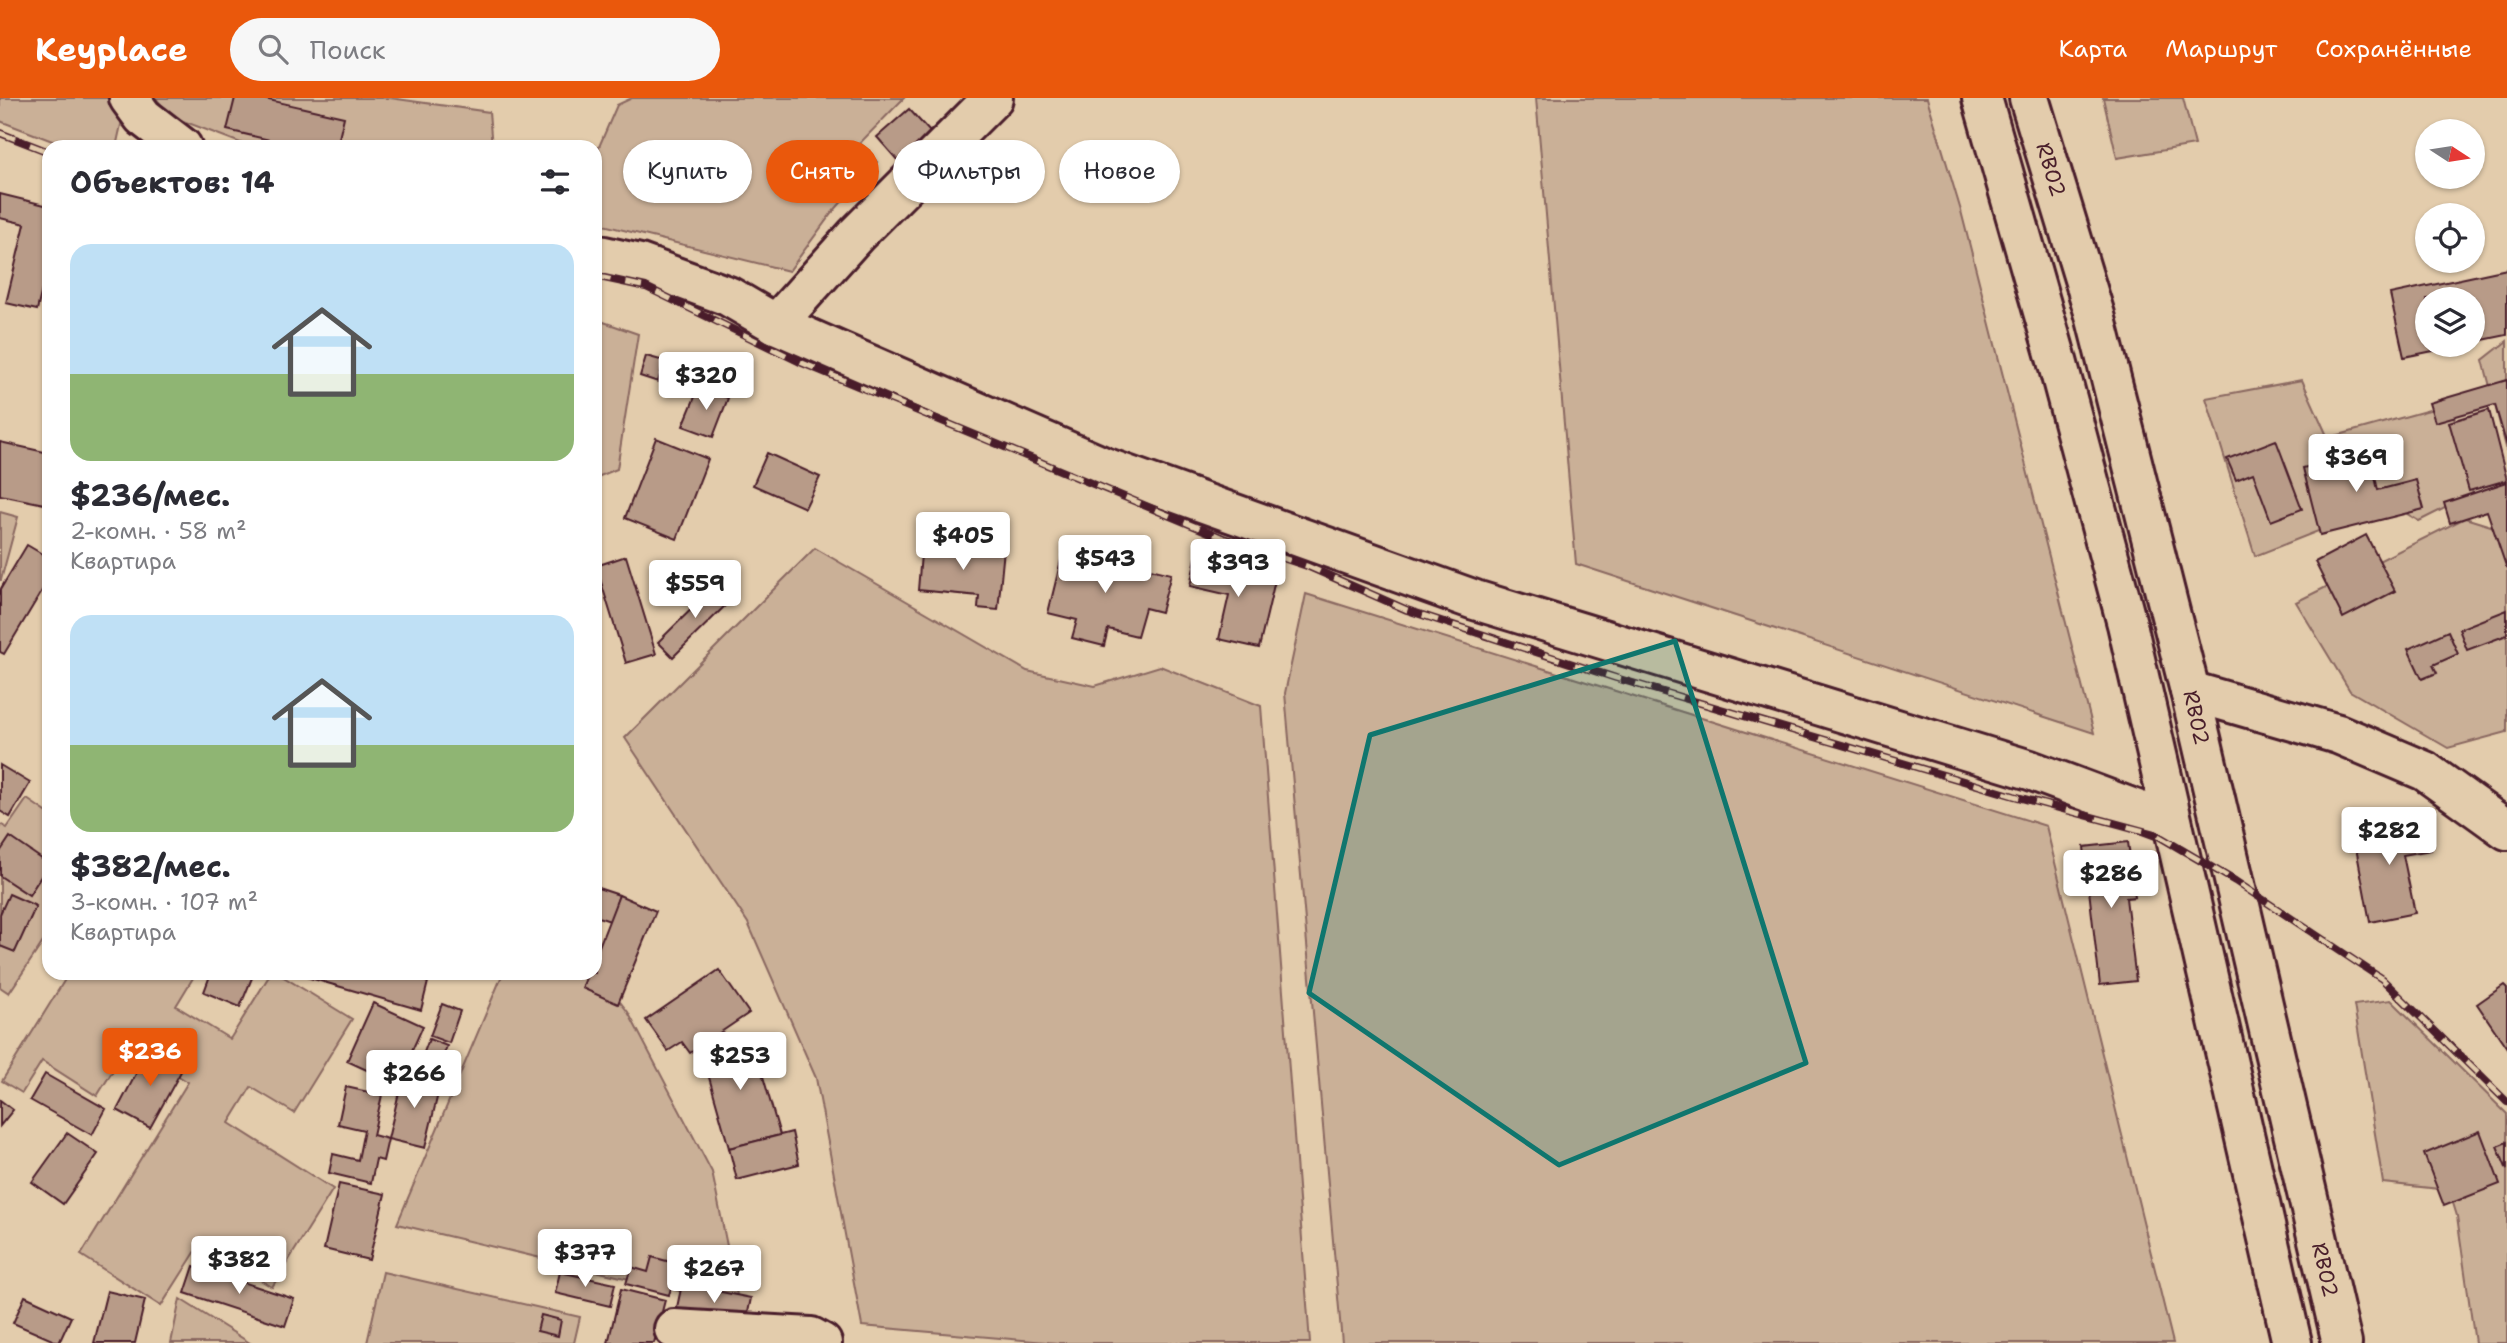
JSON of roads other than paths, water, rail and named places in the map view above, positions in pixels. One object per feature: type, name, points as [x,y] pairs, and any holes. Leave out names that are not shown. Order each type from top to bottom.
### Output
[{"type":"main road","points":[[129,98],[143,117],[173,140]]},
{"type":"main road","points":[[776,324],[856,235],[993,98]]},
{"type":"main road","points":[[1982,98],[2056,357],[2127,624],[2292,1343]]},
{"type":"main road","name":"RB02","points":[[2029,98],[2095,315],[2190,691],[2342,1343]]},
{"type":"main road","points":[[602,256],[640,264],[728,296],[776,324],[1104,467],[1449,591],[2030,770],[2172,823]]},
{"type":"main road","points":[[2190,691],[2338,734],[2425,771],[2507,830]]},
{"type":"main road","points":[[674,1329],[811,1337],[822,1343]]},
{"type":"railway","points":[[0,133],[42,149]]},
{"type":"railway","points":[[602,278],[646,287],[800,362],[1223,538],[1307,566],[1407,610],[1616,678],[2014,796],[2155,834],[2235,881],[2382,979],[2507,1102]]}]
